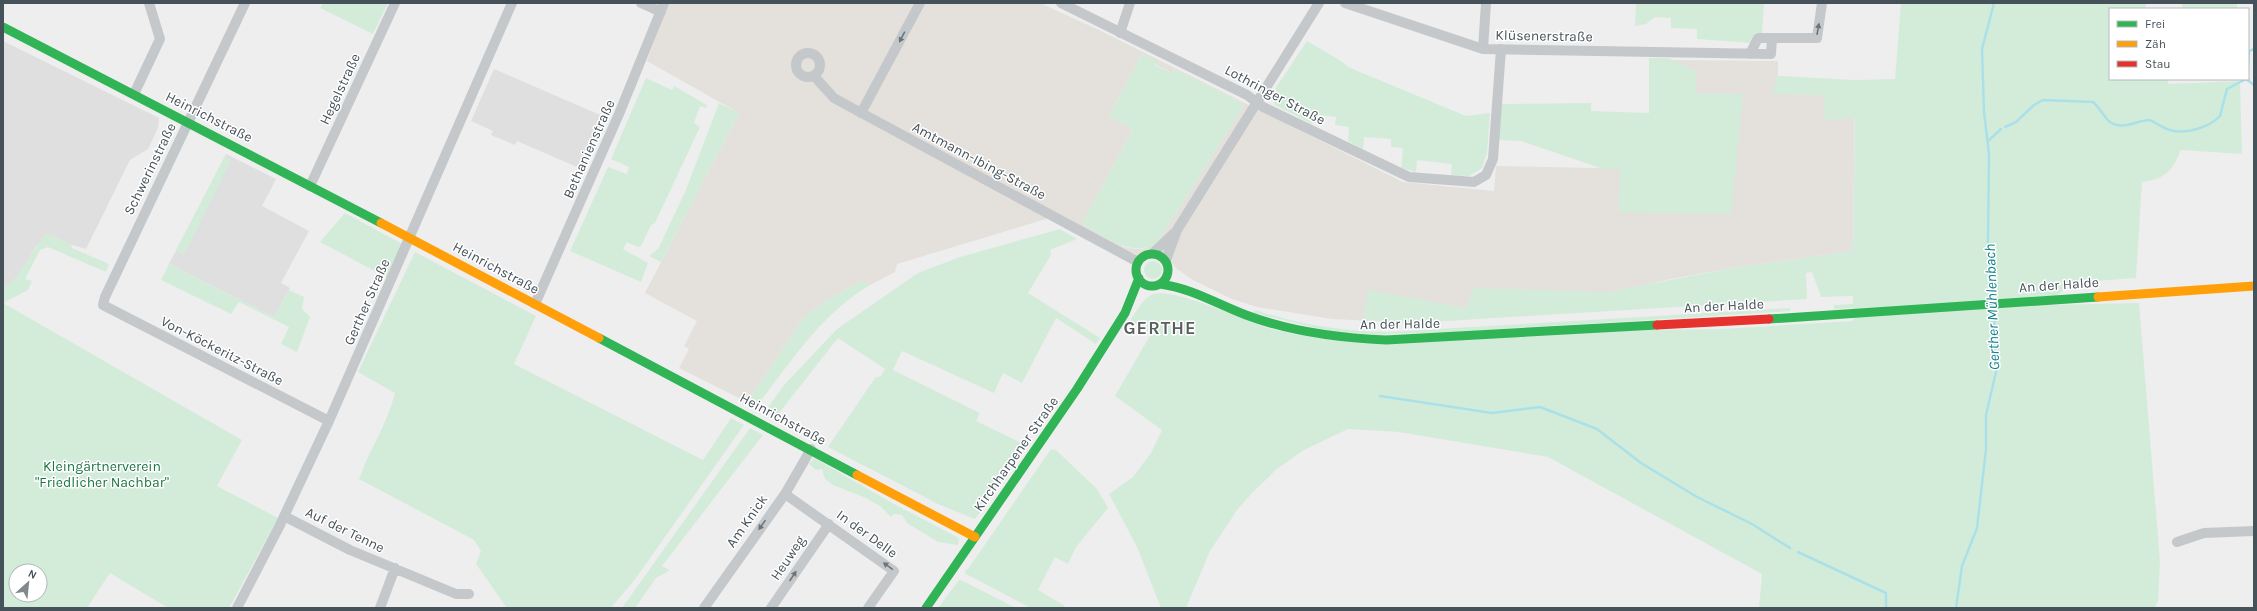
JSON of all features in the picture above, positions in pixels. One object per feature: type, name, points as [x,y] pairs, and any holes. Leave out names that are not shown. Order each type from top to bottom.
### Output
[{"type":"street","points":[[134,94],[160,39],[149,3]]},
{"type":"street","name":"Schwerinstraße","points":[[103,305],[105,297],[245,3]]},
{"type":"street","name":"Hegelstraße","points":[[310,186],[395,3]]},
{"type":"street","name":"Gerther Straße","points":[[237,608],[284,516],[329,421],[410,240],[512,3]]},
{"type":"street","points":[[641,3],[662,7]]},
{"type":"street","points":[[861,113],[920,3]]},
{"type":"street","name":"Lothringer Straße","points":[[1061,3],[1247,95],[1256,103],[1409,178],[1471,183],[1483,178],[1489,170],[1493,159],[1501,49]]},
{"type":"street","points":[[1120,33],[1130,3]]},
{"type":"street","points":[[1177,230],[1167,264],[1167,277],[1157,285],[1148,285],[1139,278],[1136,270],[1138,262],[1144,256],[1153,253],[1177,230],[1318,3]]},
{"type":"street","name":"Klüsenerstraße","points":[[1345,3],[1483,49],[1771,54],[1772,38]]},
{"type":"street","points":[[1483,49],[1486,3]]},
{"type":"street","points":[[1750,54],[1758,38],[1817,38],[1822,3]]},
{"type":"street","name":"Bethanienstraße","points":[[536,304],[626,100],[662,7]]},
{"type":"street","name":"Heinrichstraße","points":[[3,27],[188,122],[410,240],[536,304],[975,537]]},
{"type":"street","name":"Amtmann-Ibing-Straße","points":[[814,76],[834,98],[1138,262]]},
{"type":"street","points":[[1153,253],[1162,257],[1167,264]]},
{"type":"street","name":"An der Halde","points":[[1167,264],[1176,278],[1201,296]]},
{"type":"street","name":"Kirchharpener Straße","points":[[1125,313],[1139,278]]},
{"type":"street","name":"An der Halde","points":[[1157,285],[1178,286],[1253,318],[1292,329],[1334,337],[1386,340],[1849,314],[2254,286]]},
{"type":"street","name":"Kirchharpener Straße","points":[[926,608],[1047,435],[1125,313],[1142,293],[1157,285]]},
{"type":"street","name":"Von-Köckeritz-Straße","points":[[103,305],[329,421]]},
{"type":"street","name":"Am Knick","points":[[704,608],[785,494],[811,449]]},
{"type":"street","name":"In der Delle","points":[[785,494],[894,571],[868,608]]},
{"type":"street","name":"Auf der Tenne","points":[[284,516],[350,550],[456,594],[469,594]]},
{"type":"street","name":"Heuweg","points":[[771,608],[828,524]]},
{"type":"street","points":[[2177,542],[2204,532],[2254,531]]},
{"type":"street","name":"Auf der Tenne","points":[[380,608],[394,568]]},
{"type":"shaded area","points":[[645,3],[1040,3],[1099,30],[1403,182],[1494,191],[1496,166],[1641,169],[1669,60],[1778,61],[1778,76],[1855,81],[1853,251],[1732,268],[1671,279],[1505,317],[1412,323],[1332,319],[1257,307],[1232,299],[1193,280],[1177,269],[1162,252],[1153,249],[1142,253],[1137,258],[1056,216],[897,264],[895,272],[870,285],[861,281],[822,303],[802,320],[747,402],[679,368],[689,349],[684,346],[697,321],[645,293],[739,113],[647,61],[665,12]],"holes":[[[1142,54],[1156,61],[1155,64],[1172,73],[1174,69],[1242,103],[1243,107],[1157,243],[1143,249],[1136,249],[1124,247],[1082,224],[1133,129],[1109,116]]]},
{"type":"shaded area","points":[[3,41],[159,118],[158,128],[148,149],[130,160],[86,249],[51,239],[36,246],[15,283],[3,292]]},
{"type":"shaded area","points":[[494,69],[607,118],[584,170],[517,141],[515,145],[491,135],[493,131],[471,121]]},
{"type":"shaded area","points":[[226,154],[276,179],[262,206],[309,231],[281,283],[290,288],[274,317],[169,264]]},
{"type":"green space","points":[[323,3],[388,3],[373,34],[320,8]]},
{"type":"green space","points":[[1636,3],[1764,3],[1762,34],[1755,33],[1751,43],[1697,39],[1697,29],[1671,28],[1671,18],[1655,17],[1646,24],[1635,26]]},
{"type":"green space","points":[[1901,3],[2146,3],[2146,8],[2109,8],[2109,80],[2168,80],[2168,84],[2240,81],[2242,154],[2181,150],[2171,169],[2167,173],[2157,179],[2142,182],[2136,278],[2070,283],[2049,305],[2139,303],[2160,561],[2158,601],[2155,608],[1759,608],[1762,574],[1548,457],[1399,432],[1348,429],[1304,450],[1277,469],[1237,510],[1210,551],[1186,608],[1161,608],[1137,547],[1109,494],[1133,477],[1151,453],[1162,430],[1115,396],[1151,334],[1130,321],[1148,297],[1160,293],[1173,295],[1205,304],[1262,326],[1298,335],[1722,329],[1853,321],[1853,308],[1834,309],[1834,305],[1853,304],[1853,296],[1821,297],[1812,272],[1806,273],[1807,299],[1412,323],[1363,320],[1368,290],[1466,308],[1473,288],[1608,292],[1732,268],[1853,251],[1855,118],[1825,120],[1824,95],[1772,94],[1777,76],[1855,80],[1895,79]]},
{"type":"green space","points":[[2182,3],[2237,3],[2237,8],[2182,8]]},
{"type":"green space","points":[[1307,41],[1341,61],[1348,67],[1466,116],[1490,113],[1487,153],[1482,168],[1469,176],[1451,175],[1452,164],[1417,160],[1416,172],[1401,168],[1403,148],[1391,147],[1391,139],[1364,137],[1363,149],[1348,141],[1349,127],[1335,125],[1336,117],[1313,114],[1312,124],[1275,105],[1271,95]]},
{"type":"green space","points":[[1142,54],[1157,61],[1155,65],[1172,73],[1174,69],[1242,103],[1243,107],[1157,243],[1148,247],[1138,248],[1118,244],[1082,224],[1133,129],[1109,116]]},
{"type":"green space","points":[[1649,58],[1668,58],[1696,71],[1696,93],[1743,94],[1731,214],[1619,212],[1620,169],[1603,169],[1521,141],[1498,140],[1501,104],[1591,103],[1591,111],[1649,113]]},
{"type":"green space","points":[[646,78],[672,90],[674,86],[707,105],[706,108],[700,106],[694,123],[700,127],[655,223],[651,225],[641,246],[638,247],[627,242],[623,249],[648,263],[641,282],[570,251],[608,167],[627,174],[629,167],[611,159]]},
{"type":"green space","points":[[719,103],[739,113],[661,262],[649,256],[658,249],[685,192]]},
{"type":"green space","points":[[225,156],[231,160],[184,255],[176,251]]},
{"type":"green space","points":[[345,213],[404,245],[388,278],[320,242]]},
{"type":"green space","points":[[1060,229],[1077,239],[1050,250],[1051,255],[1028,293],[1100,338],[1096,344],[1056,318],[1022,383],[1003,373],[994,393],[902,351],[893,370],[980,413],[976,421],[1028,446],[975,519],[940,505],[828,447],[875,378],[881,376],[885,369],[838,338],[775,418],[764,413],[784,385],[837,329],[918,273],[960,257]]},
{"type":"green space","points":[[45,234],[52,235],[71,244],[72,248],[109,264],[106,272],[48,247],[40,250],[25,279],[32,281],[28,290],[3,303],[3,288],[13,281]]},
{"type":"green space","points":[[415,252],[536,316],[514,364],[703,460],[731,418],[744,425],[636,578],[611,608],[507,608],[476,564],[481,551],[474,540],[359,479],[388,415],[395,393],[358,372]]},
{"type":"green space","points":[[1153,261],[1159,264],[1162,270],[1159,276],[1153,279],[1147,276],[1144,270],[1147,264]]},
{"type":"green space","points":[[169,264],[274,317],[289,290],[304,297],[302,309],[310,317],[297,352],[281,344],[289,327],[239,302],[231,314],[161,280]]},
{"type":"green space","points":[[861,281],[870,285],[853,296],[822,324],[794,356],[756,407],[747,402],[802,320],[822,303]]},
{"type":"green space","name":"Kleingärtnerverein \"Friedlicher Nachbar\"","points":[[3,303],[242,440],[217,486],[278,518],[229,608],[168,608],[110,573],[87,608],[3,607]]},
{"type":"green space","points":[[1790,308],[1790,311],[1407,335],[1337,333],[1254,313],[1255,310],[1304,323],[1337,329],[1388,332]]},
{"type":"green space","points":[[750,428],[763,435],[662,566],[670,570],[656,578],[635,608],[622,608]]},
{"type":"green space","points":[[1051,449],[1056,450],[1097,489],[1108,508],[1076,547],[1068,564],[1055,557],[1038,590],[1065,606],[1064,608],[1031,608],[966,574],[965,570],[968,569]]},
{"type":"green space","points":[[814,458],[894,504],[959,538],[958,545],[938,542],[907,523],[902,515],[894,514],[891,517],[880,506],[866,498],[833,485],[825,479],[822,469],[816,470],[809,464]]},
{"type":"green space","points":[[959,580],[963,581],[1016,608],[938,608]]},
{"type":"waterway","name":"Gerther Mühlenbach","points":[[1991,300],[1988,242],[1989,154],[1984,112],[1982,49],[1994,3]]},
{"type":"waterway","points":[[2249,51],[2254,49]]},
{"type":"waterway","points":[[2005,127],[2016,122],[2034,105],[2043,100],[2093,102],[2108,120],[2115,124],[2125,125],[2150,120],[2170,130],[2190,131],[2204,127],[2216,120],[2220,116],[2227,89],[2244,80]]},
{"type":"waterway","points":[[2247,80],[2254,85]]},
{"type":"waterway","points":[[1988,141],[2001,129]]},
{"type":"waterway","name":"Gerther Mühlenbach","points":[[1956,608],[1962,566],[1977,528],[1986,449],[1986,415],[1996,372],[1994,309]]},
{"type":"waterway","points":[[1380,396],[1492,413],[1540,407],[1597,429],[1641,463],[1697,497],[1752,524],[1790,548]]},
{"type":"waterway","points":[[1798,552],[1886,593],[1886,608]]},
{"type":"traffic: fast","points":[[3,27],[381,223]]},
{"type":"traffic: fast","points":[[1149,254],[1155,254],[1165,261],[1168,270],[1167,276],[1161,283],[1155,286],[1149,286],[1139,279],[1136,273],[1136,267],[1143,257],[1149,254]]},
{"type":"traffic: fast","points":[[926,608],[1077,389],[1125,313],[1139,278]]},
{"type":"traffic: fast","points":[[1160,284],[1182,289],[1246,315],[1280,326],[1350,338],[1386,340],[1657,325]]},
{"type":"traffic: fast","points":[[1769,319],[2098,297]]},
{"type":"traffic: fast","points":[[599,338],[857,475]]},
{"type":"traffic: slow","points":[[381,223],[599,338]]},
{"type":"traffic: slow","points":[[2098,297],[2254,286]]},
{"type":"traffic: slow","points":[[857,475],[975,537]]},
{"type":"traffic: jam","points":[[1657,325],[1769,319]]},
{"type":"district","name":"GERTHE","points":[[1160,328]]}]
